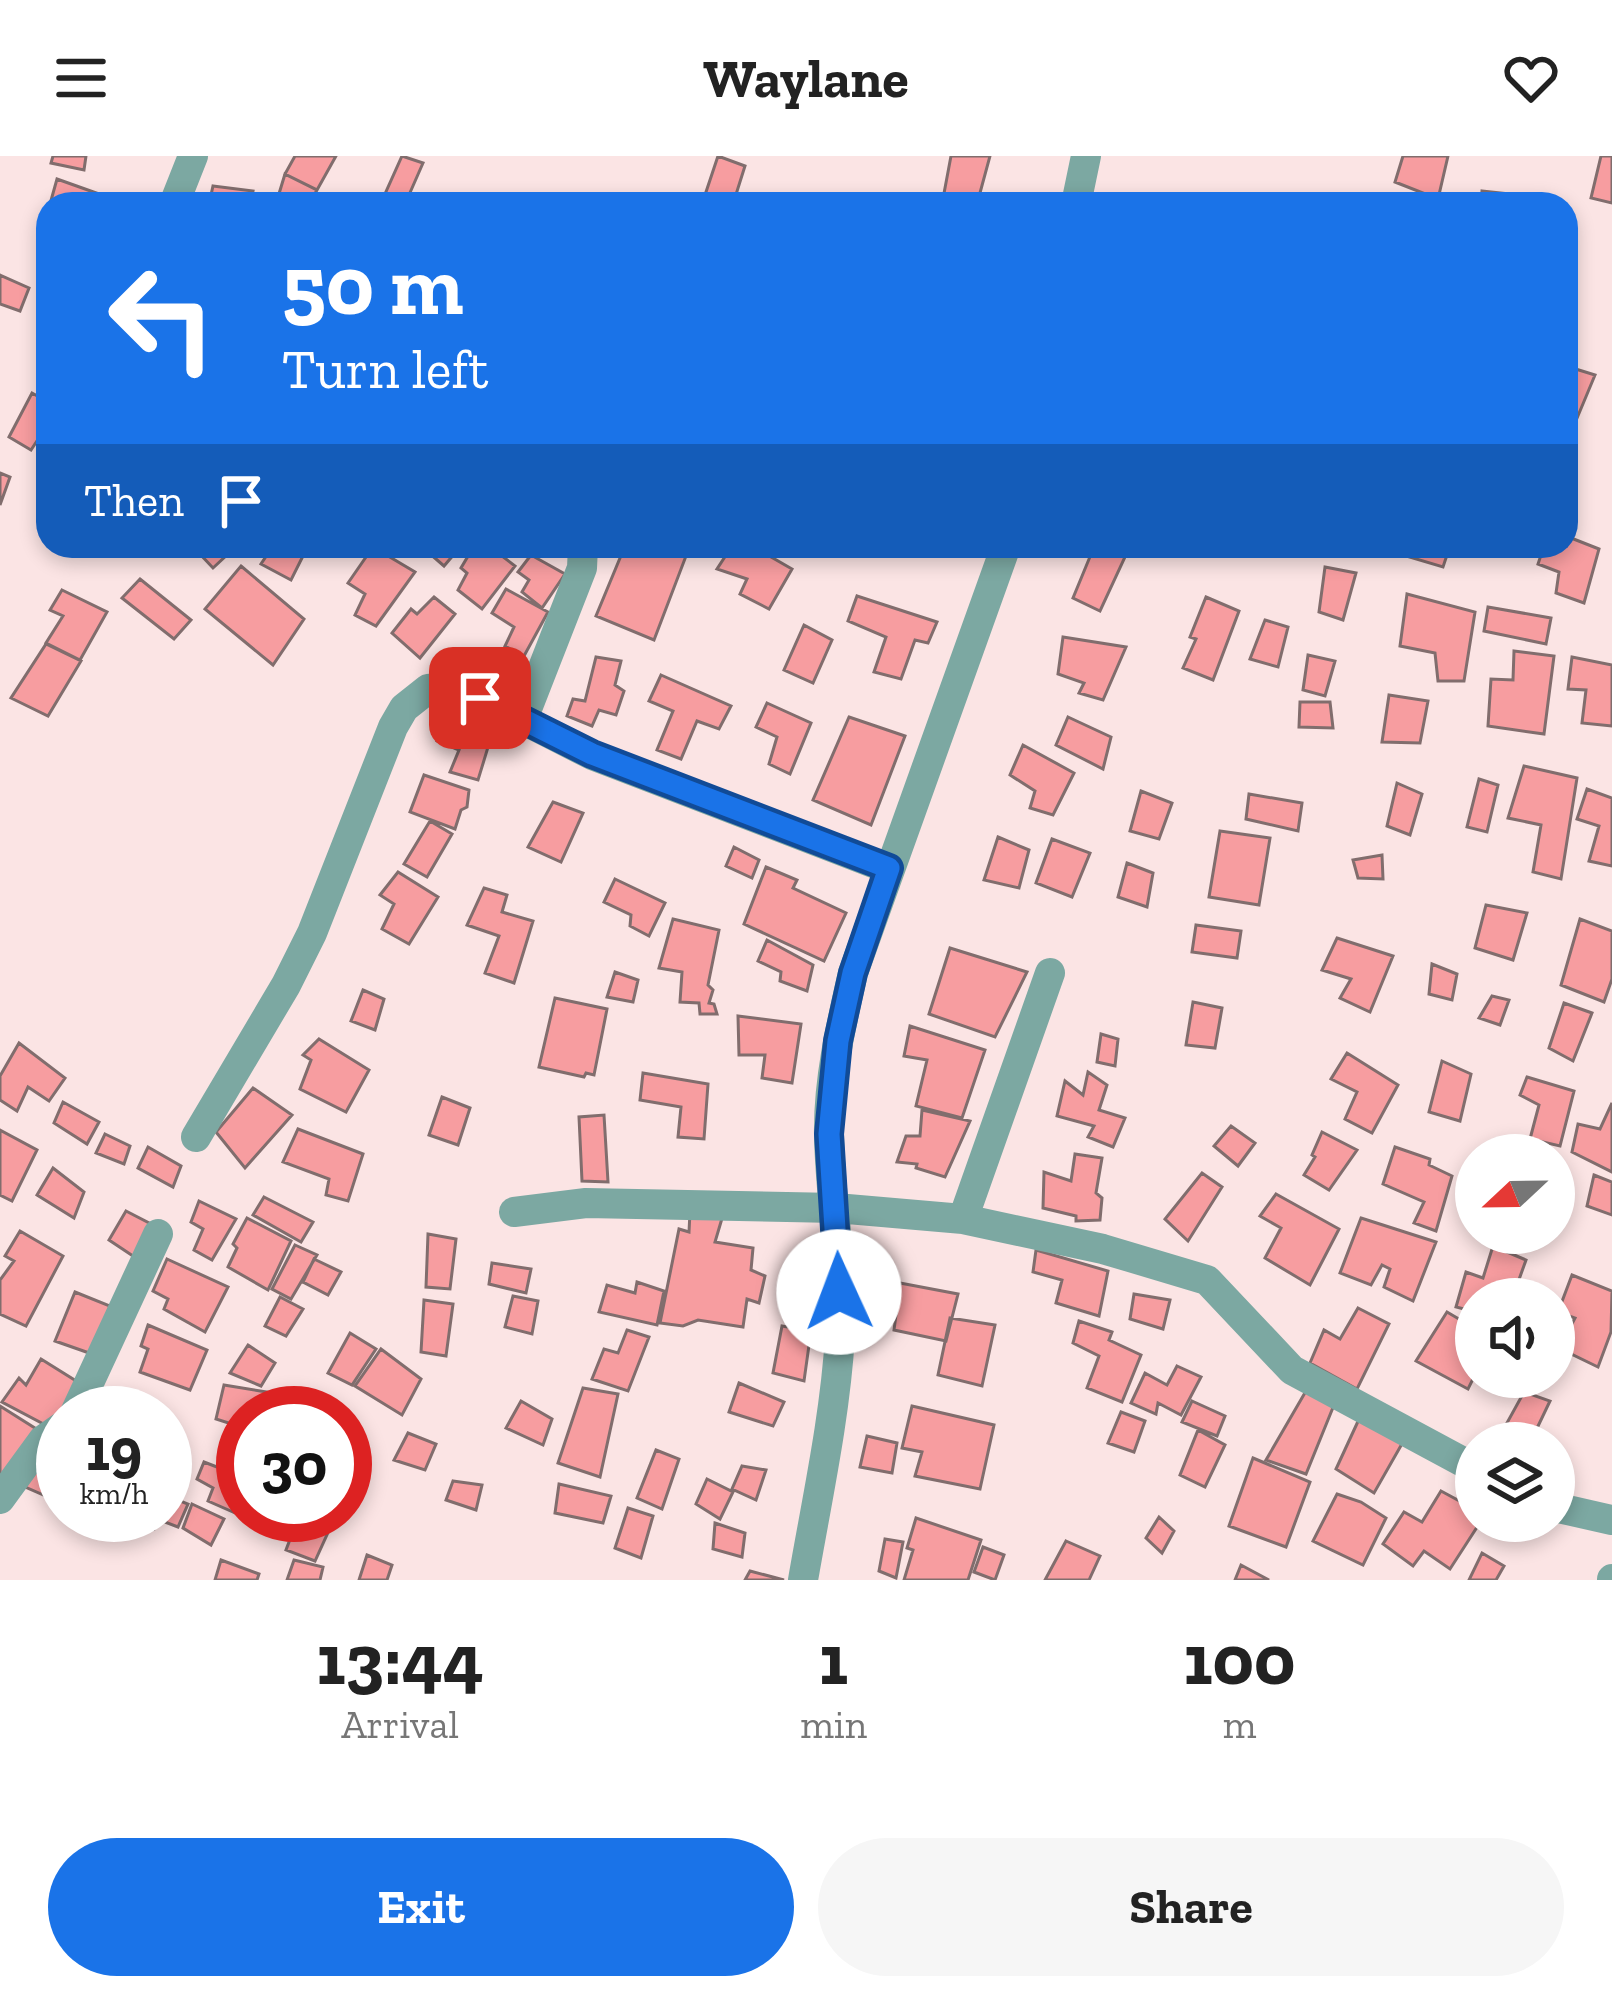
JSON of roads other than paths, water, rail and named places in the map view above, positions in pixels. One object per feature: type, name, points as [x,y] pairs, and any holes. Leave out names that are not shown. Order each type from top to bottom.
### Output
[{"type":"street","points":[[179,192],[193,156]]},
{"type":"street","points":[[1078,192],[1086,156]]},
{"type":"street","points":[[523,719],[582,558]]},
{"type":"street","points":[[803,1580],[841,1333],[829,1134],[838,1041],[853,973],[1002,558]]},
{"type":"street","points":[[196,1137],[312,933],[337,862],[404,708],[428,688],[447,687],[480,698],[592,754],[889,868]]},
{"type":"street","points":[[963,1220],[1050,973]]},
{"type":"street","points":[[514,1212],[586,1203],[836,1208],[963,1220],[1102,1249],[1207,1280],[1292,1370],[1455,1458]]},
{"type":"street","points":[[88,1386],[158,1234]]},
{"type":"street","points":[[0,1499],[36,1450]]},
{"type":"street","points":[[1575,1512],[1612,1520]]}]
